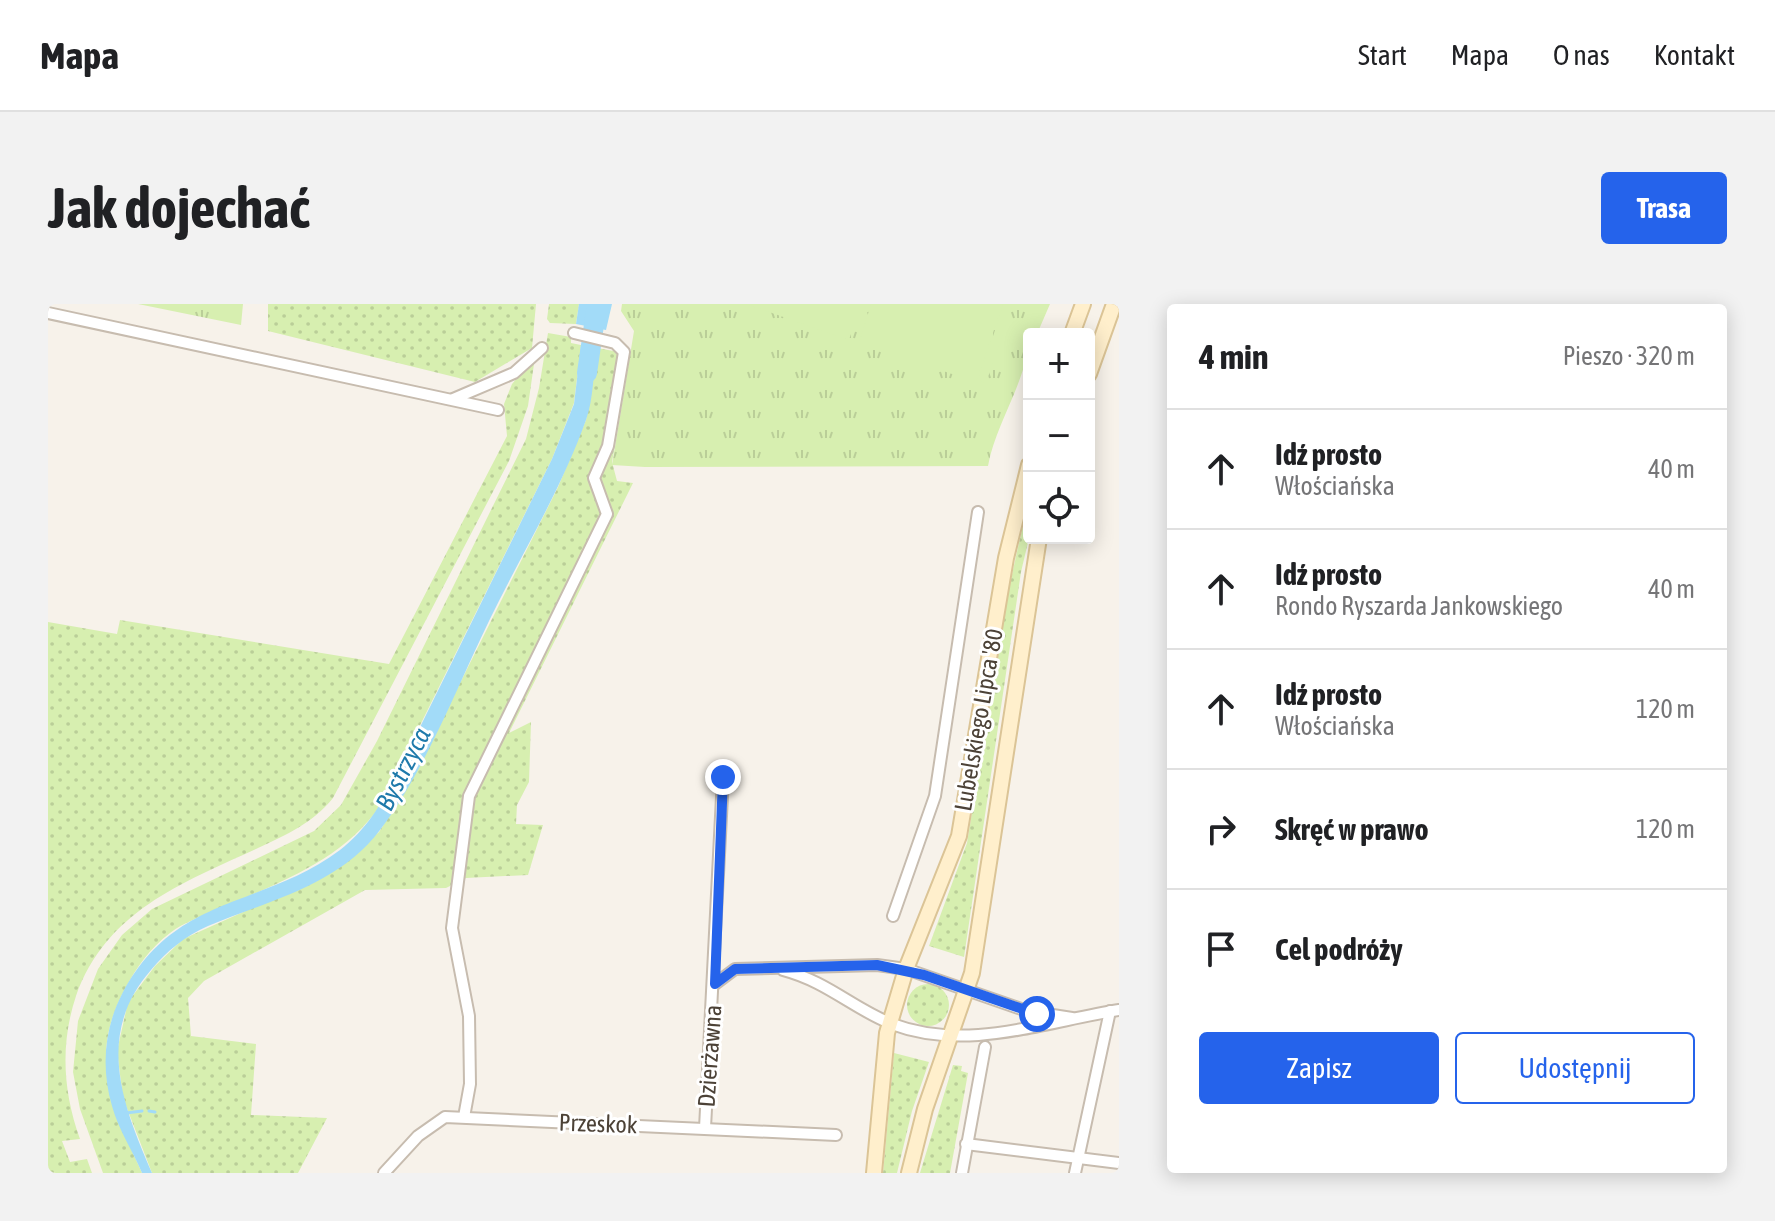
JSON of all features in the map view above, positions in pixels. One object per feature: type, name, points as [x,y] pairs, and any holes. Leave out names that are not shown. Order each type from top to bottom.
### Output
[{"type":"main road","points":[[1074,328],[1083,304]]},
{"type":"main road","points":[[1095,357],[1114,304]]},
{"type":"main road","name":"Lubelskiego Lipca '80","points":[[889,1023],[906,969],[959,836],[1006,558],[1027,472]]},
{"type":"main road","name":"Lubelskiego Lipca '80","points":[[949,1038],[967,989],[987,882],[996,803],[1038,544]]},
{"type":"main road","points":[[874,1173],[880,1076],[889,1023]]},
{"type":"main road","points":[[909,1173],[949,1038]]},
{"type":"street","points":[[48,313],[498,410]]},
{"type":"street","points":[[464,1117],[470,1084],[469,1016],[452,928],[469,796],[607,514],[594,478],[608,446],[624,352],[615,343],[574,333]]},
{"type":"street","points":[[453,399],[514,373],[542,348]]},
{"type":"street","points":[[893,916],[935,796],[978,512]]},
{"type":"street","name":"Dzierżawna","points":[[705,1128],[715,984],[723,777]]},
{"type":"street","points":[[715,984],[735,969],[858,965],[906,969],[1037,1014],[1072,1018]]},
{"type":"street","points":[[771,967],[817,981],[889,1023],[949,1038],[975,1037],[1115,1011],[1075,1173]]},
{"type":"street","points":[[962,1173],[985,1047]]},
{"type":"street","name":"Przeskok","points":[[384,1173],[401,1152],[445,1117],[836,1135]]},
{"type":"street","points":[[966,1144],[1119,1163]]},
{"type":"green space","points":[[138,304],[243,304],[241,325]]},
{"type":"green space","points":[[268,304],[536,304],[532,348],[475,382],[268,331]]},
{"type":"green space","points":[[549,304],[579,304],[576,324],[550,323],[547,319]]},
{"type":"green space","points":[[622,304],[1050,304],[1040,328],[1023,328],[1023,370],[988,466],[612,465],[634,331],[621,311]]},
{"type":"green space","points":[[746,304],[861,304],[849,340]]},
{"type":"green space","points":[[871,304],[1003,304],[976,382],[859,343]]},
{"type":"green space","points":[[1004,304],[1013,304],[986,383],[978,380]]},
{"type":"green space","points":[[548,333],[571,337],[571,343],[581,345],[574,403],[552,459],[380,806],[365,825],[328,856],[286,879],[181,926],[144,959],[129,981],[114,1014],[106,1061],[114,1104],[142,1173],[103,1173],[80,1109],[73,1072],[78,1021],[98,969],[122,935],[152,909],[314,831],[341,805],[377,741],[526,439]]},
{"type":"green space","points":[[597,348],[630,354],[612,462],[617,481],[633,483],[509,733],[531,722],[529,782],[517,805],[516,824],[543,825],[528,875],[466,878],[446,888],[365,890],[204,981],[188,998],[191,1036],[256,1044],[251,1115],[327,1118],[298,1173],[152,1173],[123,1098],[117,1051],[128,1002],[155,966],[183,939],[330,873],[379,832],[409,785],[558,487],[586,420]]},
{"type":"green space","points":[[535,357],[528,406],[509,461],[333,798],[298,828],[150,903],[106,942],[89,967],[71,1014],[66,1050],[67,1086],[80,1139],[62,1141],[70,1162],[87,1159],[92,1173],[48,1173],[48,622],[117,634],[120,620],[389,664],[507,436],[504,404],[512,384]]},
{"type":"green space","points":[[1023,525],[1023,544],[1028,544],[964,957],[929,946],[967,843],[1009,588]]},
{"type":"green space","points":[[928,984],[943,990],[949,1005],[943,1020],[928,1026],[913,1020],[907,1005],[913,990]]},
{"type":"green space","points":[[894,1053],[929,1062],[912,1111],[897,1173],[883,1173]]},
{"type":"green space","points":[[953,1065],[962,1066],[961,1071],[968,1073],[950,1173],[920,1173]]},
{"type":"water","points":[[579,304],[612,304],[606,330],[576,324]]},
{"type":"water","points":[[581,345],[597,348],[591,403],[576,446],[426,756],[396,807],[363,849],[344,865],[301,889],[192,934],[163,957],[134,994],[123,1019],[119,1070],[131,1121],[152,1173],[142,1173],[115,1115],[106,1077],[108,1035],[122,994],[143,961],[167,937],[221,906],[310,869],[340,850],[372,817],[395,778],[552,459],[574,404]]},
{"type":"waterway","name":"Bystrzyca","points":[[587,373],[597,304]]},
{"type":"waterway","points":[[126,1113],[142,1111]]},
{"type":"waterway","points":[[149,1111],[155,1112]]},
{"type":"route","points":[[723,777],[715,984],[735,969],[877,965],[906,969],[1037,1014]]}]
